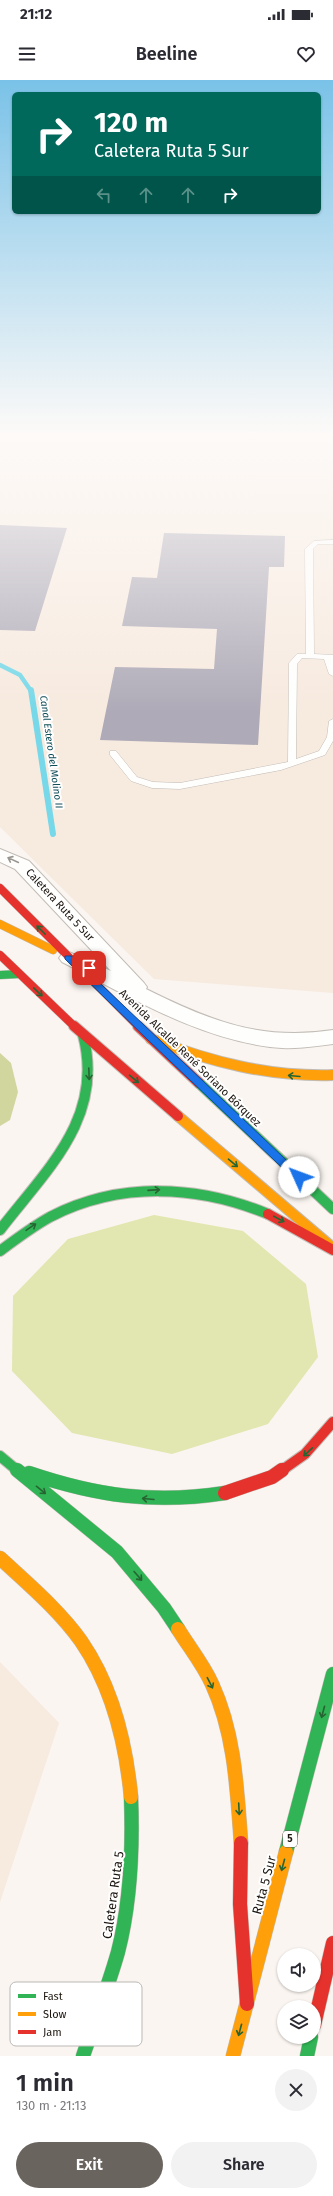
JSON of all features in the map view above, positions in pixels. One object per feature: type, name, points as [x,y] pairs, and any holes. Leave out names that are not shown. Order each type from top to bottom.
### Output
[{"type":"main road","name":"Avenida Alcalde René Soriano Bórquez","points":[[0,888],[68,958],[333,1209]]},
{"type":"main road","points":[[0,924],[68,958]]},
{"type":"main road","points":[[0,955],[83,1035],[333,1249]]},
{"type":"main road","points":[[0,975],[19,974]]},
{"type":"main road","points":[[0,1230],[64,1146],[83,1110],[89,1082],[88,1054],[83,1035]]},
{"type":"main road","points":[[151,1038],[194,1055],[262,1072],[302,1076],[333,1075]]},
{"type":"main road","points":[[0,1251],[44,1219],[80,1203],[131,1191],[167,1189],[216,1196],[253,1207],[277,1218],[333,1249]]},
{"type":"main road","points":[[0,1456],[26,1471],[72,1488],[118,1497],[186,1500],[224,1494],[272,1477],[302,1457],[318,1442],[333,1422]]},
{"type":"main road","points":[[0,1456],[117,1552],[164,1608],[212,1684],[230,1740],[236,1773],[241,1846],[240,1904],[247,2004]]},
{"type":"main road","name":"Caletera Ruta 5","points":[[0,1558],[27,1583],[81,1641],[99,1676],[114,1714],[125,1755],[132,1799],[129,1894],[119,1945],[107,1982]]},
{"type":"main road","name":"Ruta 5 Sur","points":[[233,2056],[333,1674]]},
{"type":"main road","points":[[320,2000],[333,1943]]},
{"type":"main road","points":[[307,2056],[310,2044]]},
{"type":"main road","name":"Caletera Ruta 5","points":[[83,2056],[86,2046]]},
{"type":"street","name":"Caletera Ruta 5 Sur","points":[[0,855],[22,865],[147,998]]},
{"type":"street","name":"Caletera Ruta 5 Sur","points":[[68,958],[147,998],[211,1023],[272,1040],[293,1041],[333,1037]]},
{"type":"lane","points":[[310,656],[309,548],[316,542],[333,542]]},
{"type":"lane","points":[[292,763],[293,662],[300,656],[330,656],[333,674]]},
{"type":"lane","points":[[113,753],[134,779],[152,785],[180,786],[292,763],[322,753],[331,738],[333,721]]},
{"type":"shaded area","points":[[0,528],[333,528],[333,993],[154,979],[0,827]]},
{"type":"shaded area","points":[[0,1662],[59,1723],[0,1902]]},
{"type":"green space","points":[[0,1053],[11,1063],[18,1092],[10,1120],[0,1126]]},
{"type":"green space","points":[[154,1215],[243,1231],[306,1284],[318,1357],[268,1424],[172,1454],[72,1433],[12,1371],[13,1296],[68,1239]]},
{"type":"building","points":[[0,528],[67,528],[35,631],[0,630]]},
{"type":"building","points":[[164,533],[285,536],[284,567],[269,567],[258,745],[100,740],[115,667],[214,669],[217,629],[122,626],[132,577],[157,578]]},
{"type":"waterway","name":"Canal Estero del Molino II","points":[[0,665],[20,675],[31,691]]},
{"type":"waterway","name":"Canal Estero del Molino II","points":[[31,690],[53,834]]},
{"type":"traffic: fast","points":[[0,975],[19,974]]},
{"type":"traffic: fast","points":[[0,1230],[55,1160],[67,1142],[77,1122],[85,1102],[89,1080],[88,1057],[83,1035]]},
{"type":"traffic: fast","points":[[199,1083],[333,1209]]},
{"type":"traffic: fast","points":[[0,1251],[21,1235],[59,1213],[84,1203],[110,1196],[137,1192],[190,1192],[217,1196],[268,1214]]},
{"type":"traffic: fast","points":[[0,1456],[117,1552],[164,1608],[178,1629]]},
{"type":"traffic: fast","points":[[29,1473],[78,1488],[126,1497],[174,1499],[225,1493]]},
{"type":"traffic: fast","points":[[286,1852],[333,1674]]},
{"type":"traffic: fast","points":[[109,1982],[118,1951],[127,1908],[132,1841],[131,1797]]},
{"type":"traffic: fast","points":[[307,2056],[310,2044]]},
{"type":"traffic: fast","points":[[83,2056],[86,2046]]},
{"type":"traffic: slow","points":[[0,924],[53,950]]},
{"type":"traffic: slow","points":[[151,1039],[173,1048],[240,1068],[286,1075],[333,1075]]},
{"type":"traffic: slow","points":[[178,1116],[333,1248]]},
{"type":"traffic: slow","points":[[0,1558],[63,1619],[81,1641],[91,1657],[100,1675],[115,1716],[126,1758],[131,1797]]},
{"type":"traffic: slow","points":[[178,1629],[212,1684],[226,1722],[234,1762],[241,1843]]},
{"type":"traffic: slow","points":[[233,2056],[286,1852]]},
{"type":"traffic: jam","points":[[0,888],[151,1039],[199,1083]]},
{"type":"traffic: jam","points":[[0,955],[83,1035],[178,1116]]},
{"type":"traffic: jam","points":[[268,1214],[333,1250]]},
{"type":"traffic: jam","points":[[225,1493],[272,1477],[305,1454],[333,1422]]},
{"type":"traffic: jam","points":[[241,1843],[240,1904],[247,2004]]},
{"type":"traffic: jam","points":[[320,2000],[333,1943]]},
{"type":"route","points":[[89,968],[68,958],[299,1177]]}]
